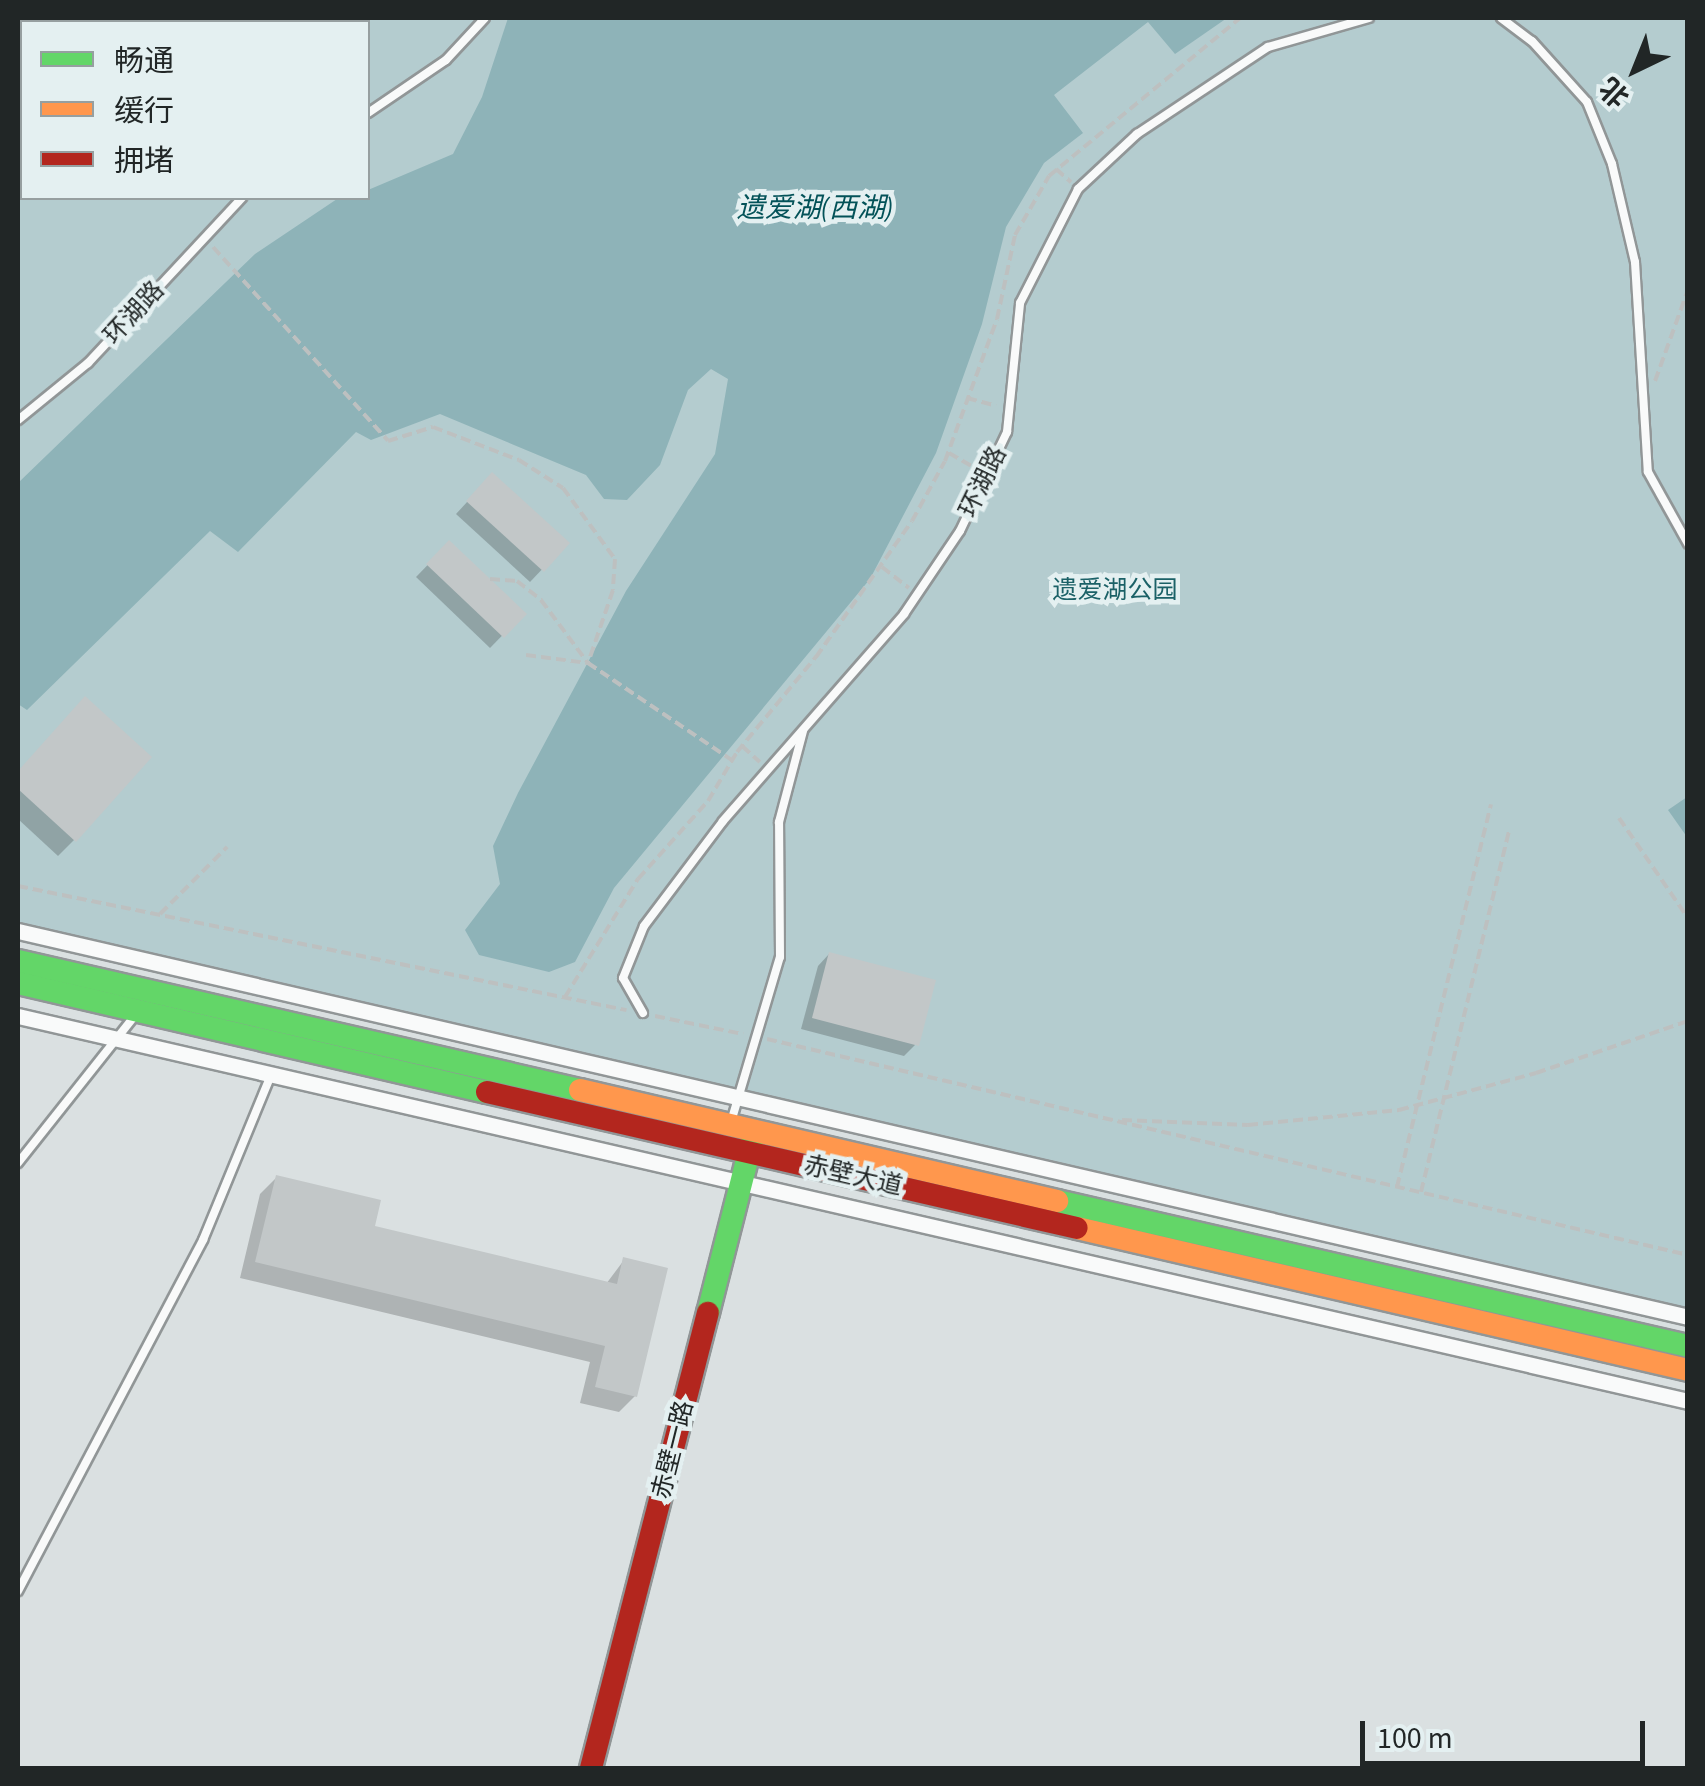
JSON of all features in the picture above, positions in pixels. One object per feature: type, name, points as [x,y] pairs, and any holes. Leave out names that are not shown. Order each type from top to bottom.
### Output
[{"type":"main road","name":"赤壁大道","points":[[18,961],[730,1126],[751,1142],[1688,1370]]},
{"type":"main road","name":"赤壁大道","points":[[18,983],[1688,1346]]},
{"type":"main road","name":"赤壁一路","points":[[591,1768],[751,1142]]},
{"type":"street","points":[[18,930],[1688,1317]]},
{"type":"street","points":[[18,1016],[1688,1402]]},
{"type":"lane","points":[[370,112],[446,60],[485,18]]},
{"type":"lane","name":"环湖路","points":[[643,1013],[623,978],[644,926],[768,768],[917,593],[988,476],[1010,410],[1020,303],[1078,189],[1137,134],[1268,47],[1369,18]]},
{"type":"lane","points":[[1501,18],[1532,41],[1587,102],[1612,164],[1635,262],[1640,407],[1648,472],[1688,544]]},
{"type":"lane","name":"环湖路","points":[[18,420],[88,362],[240,200]]},
{"type":"lane","points":[[730,1126],[780,957],[779,822],[804,726]]},
{"type":"lane","points":[[18,1163],[139,1011]]},
{"type":"lane","points":[[18,1591],[203,1240],[270,1075]]},
{"type":"path","points":[[565,997],[610,918],[708,801],[742,746],[882,568],[948,452],[997,319],[1015,235],[1049,176],[1240,18]]},
{"type":"path","points":[[204,237],[388,441],[433,427],[519,460],[563,488],[615,560],[613,590],[588,663]]},
{"type":"path","points":[[1640,407],[1674,342],[1688,290]]},
{"type":"path","points":[[966,398],[1010,410]]},
{"type":"path","points":[[948,452],[988,476]]},
{"type":"path","points":[[882,568],[917,593]]},
{"type":"path","points":[[490,579],[517,581],[540,600],[588,663],[732,760]]},
{"type":"path","points":[[526,654],[588,663]]},
{"type":"path","points":[[742,746],[768,768]]},
{"type":"path","points":[[1397,1187],[1490,804]]},
{"type":"path","points":[[1619,818],[1688,918]]},
{"type":"path","points":[[1420,1192],[1508,830]]},
{"type":"path","points":[[159,915],[227,846]]},
{"type":"path","points":[[18,886],[759,1037],[1688,1255]]},
{"type":"path","points":[[1107,1119],[1248,1125],[1417,1105],[1688,1021]]},
{"type":"green space","name":"遗爱湖公园","points":[[1687,18],[1687,1309],[18,923],[18,173],[20,170],[20,200],[370,200],[370,20],[199,20]]},
{"type":"water","name":"遗爱湖(西湖)","points":[[508,18],[1227,18],[1175,54],[1148,22],[1054,95],[1083,133],[1044,163],[1006,227],[982,324],[936,453],[870,579],[614,888],[575,962],[549,972],[479,955],[465,930],[500,884],[493,846],[518,793],[626,591],[715,454],[728,379],[711,369],[688,390],[660,465],[627,500],[604,499],[586,475],[440,414],[371,440],[356,432],[238,552],[210,531],[27,710],[18,704],[18,483],[255,254],[336,200],[370,200],[370,189],[453,154],[482,97]]},
{"type":"water","points":[[1687,797],[1687,837],[1668,810]]},
{"type":"building","points":[[492,472],[570,543],[544,572],[466,501]]},
{"type":"building","points":[[449,540],[527,614],[504,638],[426,564]]},
{"type":"building","points":[[85,696],[152,757],[76,842],[18,789],[18,771]]},
{"type":"building","points":[[829,952],[936,980],[919,1046],[812,1018]]},
{"type":"building","points":[[276,1175],[381,1200],[375,1226],[617,1284],[623,1257],[668,1268],[637,1397],[595,1387],[605,1346],[255,1262]]},
{"type":"traffic: fast","points":[[18,961],[580,1090]]},
{"type":"traffic: fast","points":[[18,983],[487,1092]]},
{"type":"traffic: fast","points":[[708,1313],[752,1140]]},
{"type":"traffic: fast","points":[[1057,1201],[1688,1346]]},
{"type":"traffic: slow","points":[[580,1090],[1057,1201]]},
{"type":"traffic: slow","points":[[1077,1228],[1688,1370]]},
{"type":"traffic: jam","points":[[487,1092],[1077,1228]]},
{"type":"traffic: jam","points":[[591,1768],[708,1313]]}]
